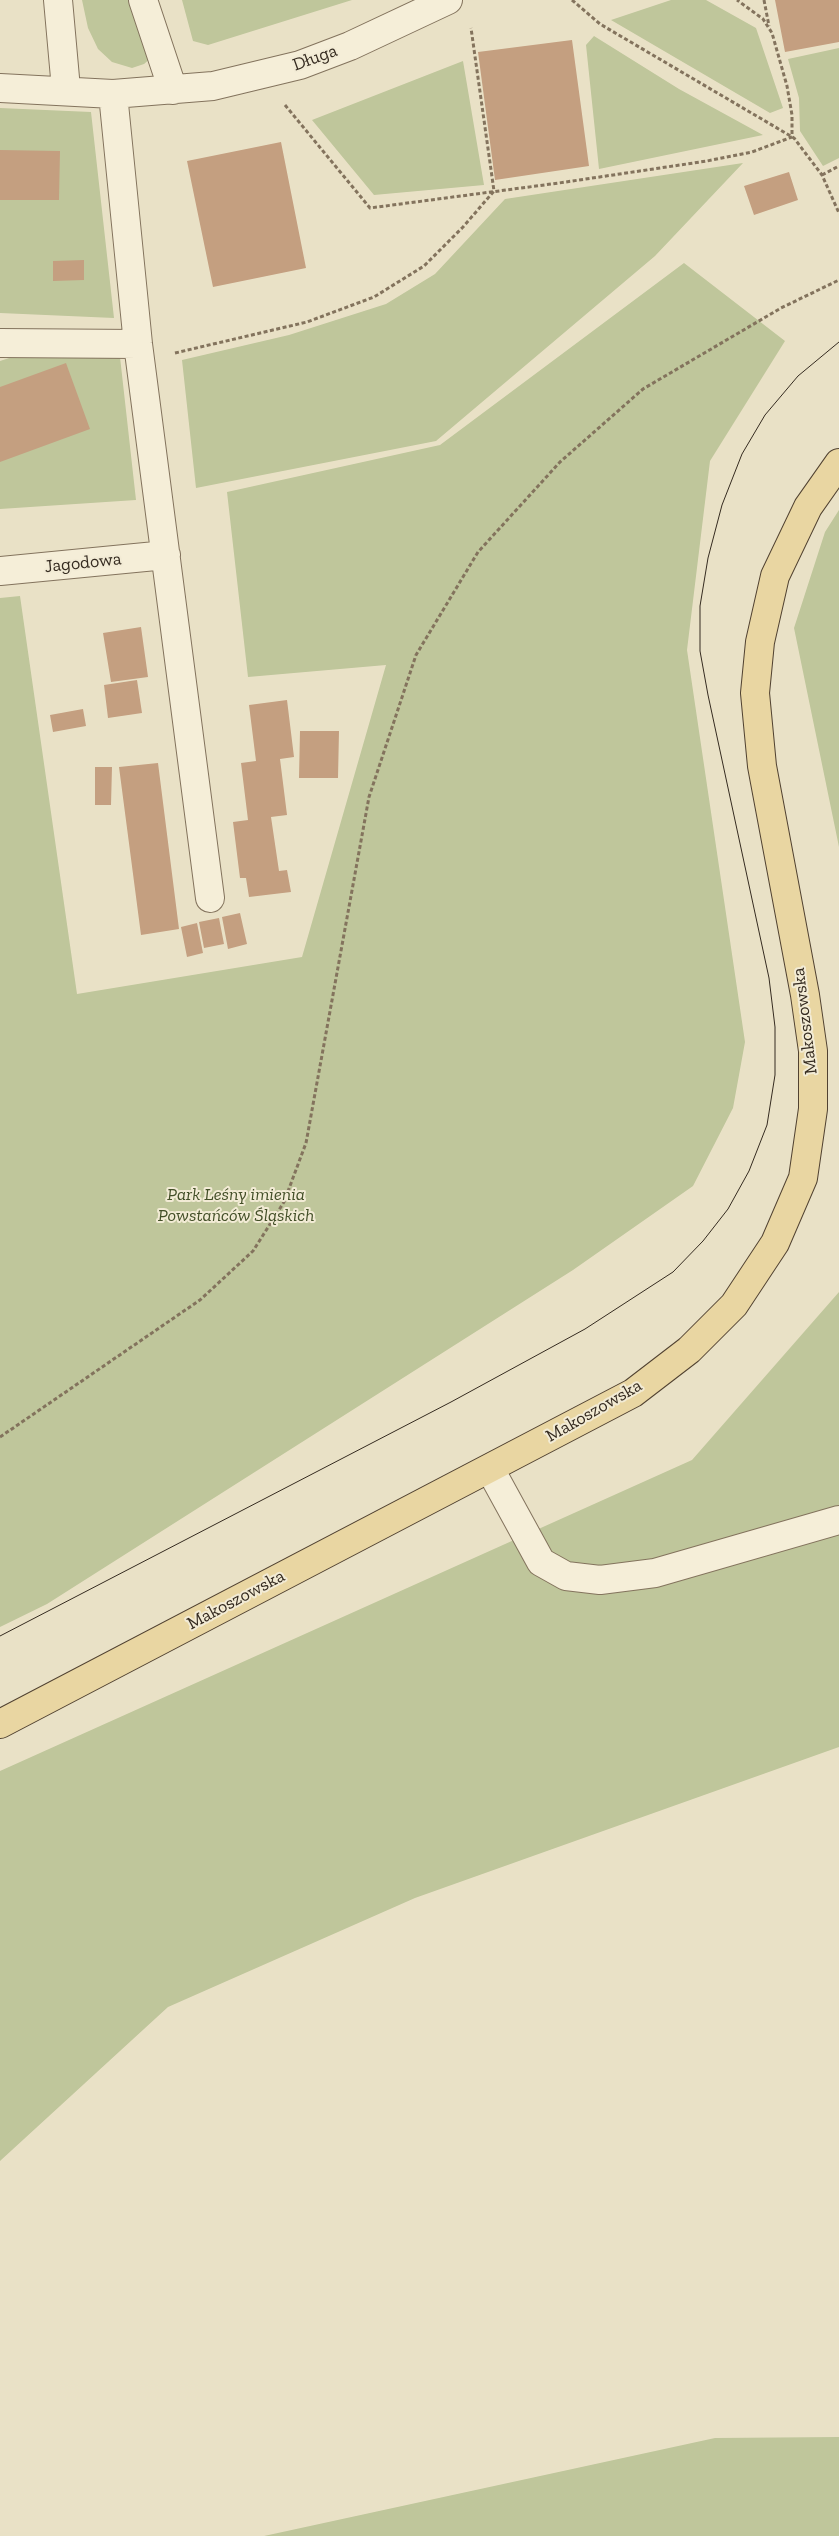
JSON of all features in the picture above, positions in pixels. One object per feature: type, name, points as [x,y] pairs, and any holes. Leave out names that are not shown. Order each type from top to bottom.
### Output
[{"type":"main road","name":"Makoszowska","points":[[0,1724],[490,1469],[633,1392],[689,1350],[734,1305],[775,1243],[803,1178],[813,1109],[813,1051],[805,995],[762,766],[756,693],[760,642],[775,576],[808,507],[839,463]]},
{"type":"street","points":[[58,0],[66,89]]},
{"type":"street","points":[[143,0],[174,90]]},
{"type":"street","name":"Długa","points":[[0,88],[66,89],[113,94],[213,86],[300,65],[350,46],[448,0]]},
{"type":"street","points":[[113,94],[139,352],[185,692],[210,898]]},
{"type":"street","points":[[0,343],[139,352]]},
{"type":"street","name":"Jagodowa","points":[[0,571],[166,555]]},
{"type":"street","points":[[490,1469],[541,1562],[566,1576],[600,1580],[655,1573],[839,1520]]},
{"type":"path","points":[[572,0],[600,24],[792,136],[822,175],[839,213]]},
{"type":"path","points":[[737,0],[763,19],[770,31]]},
{"type":"path","points":[[764,0],[770,31],[787,86],[792,115],[792,136]]},
{"type":"path","points":[[470,19],[494,192]]},
{"type":"path","points":[[260,76],[370,208],[707,161],[752,152],[792,136]]},
{"type":"path","points":[[822,175],[839,166]]},
{"type":"path","points":[[139,352],[219,345],[307,322],[374,297],[424,266],[494,192]]},
{"type":"path","points":[[0,1437],[200,1300],[253,1251],[284,1202],[306,1143],[369,797],[416,655],[478,552],[560,462],[643,389],[781,308],[839,280]]},
{"type":"green space","points":[[82,0],[130,0],[151,58],[144,64],[132,68],[112,62],[98,49],[88,28]]},
{"type":"green space","points":[[182,0],[352,0],[208,45],[193,41]]},
{"type":"green space","points":[[671,0],[706,0],[756,28],[783,108],[770,113],[611,20]]},
{"type":"green space","points":[[594,36],[679,89],[763,135],[599,169],[586,45]]},
{"type":"green space","points":[[839,48],[839,158],[823,166],[800,131],[799,98],[788,59]]},
{"type":"green space","points":[[463,61],[484,185],[374,195],[312,120]]},
{"type":"green space","points":[[0,108],[91,112],[114,318],[0,313]]},
{"type":"green space","points":[[743,163],[655,256],[436,441],[196,488],[182,360],[289,335],[386,304],[435,274],[505,199]]},
{"type":"green space","name":"Park Leśny imienia Powstańców Śląskich","points":[[684,263],[785,341],[710,461],[687,650],[745,1042],[733,1108],[693,1186],[573,1270],[47,1604],[0,1627],[0,598],[20,596],[77,994],[302,957],[386,665],[248,677],[227,492],[440,445]]},
{"type":"green space","points":[[43,347],[120,357],[136,500],[0,509],[0,361]]},
{"type":"green space","points":[[839,510],[839,847],[794,628],[825,532]]},
{"type":"green space","points":[[839,1292],[839,1747],[415,1898],[168,2007],[0,2161],[0,1771],[692,1460]]},
{"type":"green space","points":[[839,2437],[839,2536],[264,2536],[715,2438]]},
{"type":"building","points":[[775,0],[839,0],[839,42],[785,52]]},
{"type":"building","points":[[572,40],[589,166],[495,180],[478,52]]},
{"type":"building","points":[[281,142],[306,268],[213,287],[187,161]]},
{"type":"building","points":[[0,150],[60,151],[59,200],[0,200]]},
{"type":"building","points":[[789,172],[798,200],[754,215],[744,186]]},
{"type":"building","points":[[84,260],[84,280],[53,281],[53,261]]},
{"type":"building","points":[[66,363],[90,429],[0,462],[0,387]]},
{"type":"building","points":[[141,627],[148,677],[111,682],[103,633]]},
{"type":"building","points":[[137,680],[142,713],[108,718],[104,685]]},
{"type":"building","points":[[287,700],[294,757],[280,759],[287,815],[271,817],[279,871],[287,870],[291,892],[249,897],[246,878],[240,878],[233,822],[248,820],[241,763],[256,761],[249,705]]},
{"type":"building","points":[[83,709],[86,726],[53,732],[50,715]]},
{"type":"building","points":[[300,731],[339,731],[338,778],[299,778]]},
{"type":"building","points":[[158,763],[179,929],[141,935],[119,767]]},
{"type":"building","points":[[95,767],[112,767],[111,805],[95,805]]},
{"type":"building","points":[[240,913],[247,944],[228,949],[222,917]]},
{"type":"building","points":[[219,918],[224,944],[204,948],[199,922]]},
{"type":"building","points":[[197,923],[203,953],[187,957],[181,927]]},
{"type":"tram line","points":[[0,1636],[451,1402],[585,1329],[673,1272],[703,1241],[728,1209],[749,1171],[767,1125],[775,1075],[775,1027],[769,978],[700,651],[700,606],[708,558],[722,505],[742,454],[765,415],[798,376],[839,342]]}]
